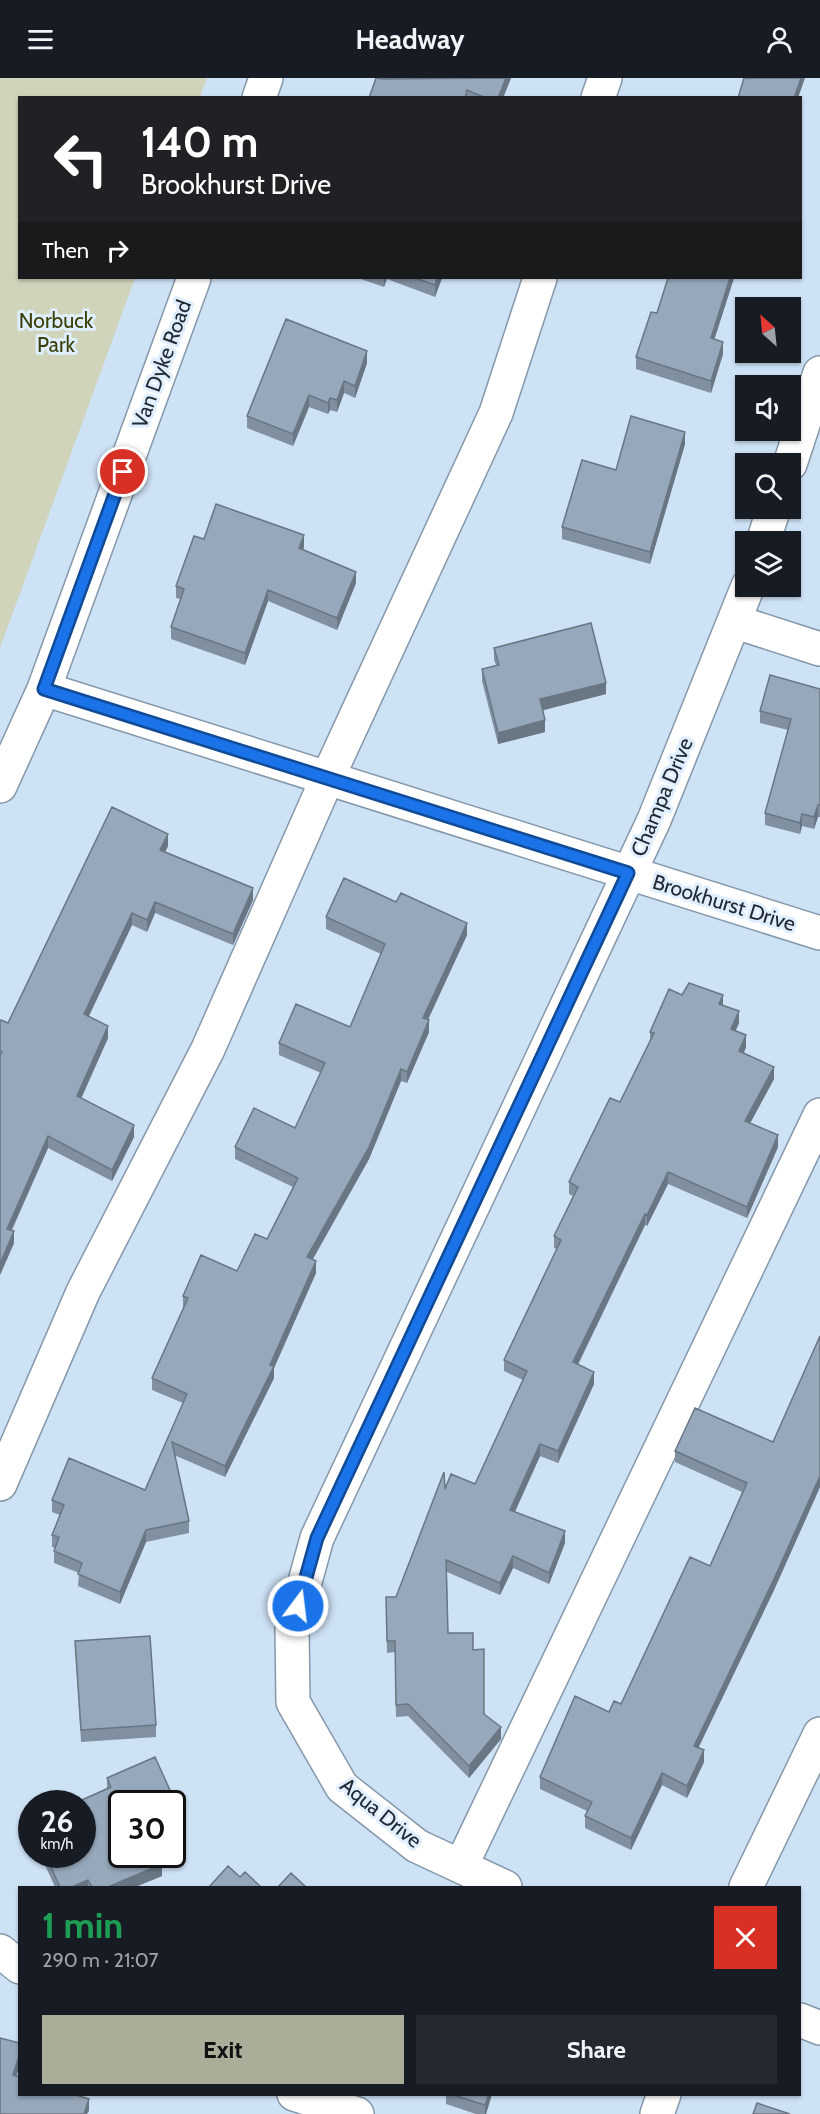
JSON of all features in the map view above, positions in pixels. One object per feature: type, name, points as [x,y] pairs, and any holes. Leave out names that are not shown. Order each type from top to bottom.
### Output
[{"type":"street","points":[[260,96],[266,78]]},
{"type":"street","points":[[599,96],[605,78]]},
{"type":"street","name":"Van Dyke Road","points":[[0,786],[44,689],[194,279]]},
{"type":"street","points":[[0,1484],[83,1292],[208,1049],[327,779],[496,413],[540,279]]},
{"type":"street","points":[[794,453],[820,377]]},
{"type":"street","name":"Champa Drive","points":[[292,1629],[317,1538],[654,820],[744,597]]},
{"type":"street","points":[[736,622],[820,649]]},
{"type":"street","name":"Brookhurst Drive","points":[[44,689],[820,933]]},
{"type":"street","points":[[461,1866],[820,1115]]},
{"type":"street","name":"Aqua Drive","points":[[292,1629],[293,1702],[342,1787],[417,1846],[503,1886]]},
{"type":"street","points":[[747,1886],[818,1747]]},
{"type":"street","points":[[0,1951],[18,1965]]},
{"type":"street","points":[[801,2020],[820,2028]]},
{"type":"street","points":[[300,2096],[357,2114]]},
{"type":"street","points":[[657,2114],[663,2096]]},
{"type":"green space","name":"Norbuck Park","points":[[0,78],[207,78],[200,96],[18,96],[18,279],[135,279],[0,648]]},
{"type":"building","points":[[376,78],[506,78],[499,96],[481,96],[467,90],[466,96],[370,96]]},
{"type":"building","points":[[744,78],[801,78],[795,96],[739,96]]},
{"type":"building","points":[[418,279],[437,279],[435,285]]},
{"type":"building","points":[[668,279],[730,279],[711,338],[723,342],[711,381],[636,357],[651,312],[657,313]]},
{"type":"building","points":[[286,319],[367,351],[355,386],[344,381],[337,400],[330,398],[328,403],[309,395],[293,434],[247,416]]},
{"type":"building","points":[[631,416],[685,432],[650,552],[562,527],[582,460],[616,470]]},
{"type":"building","points":[[216,504],[304,535],[299,548],[356,572],[337,618],[268,590],[245,653],[171,627],[184,589],[176,586],[194,536],[204,539]]},
{"type":"building","points":[[591,623],[606,683],[540,699],[545,720],[498,733],[482,669],[499,665],[494,648]]},
{"type":"building","points":[[770,675],[820,689],[820,805],[814,817],[802,814],[800,823],[765,813],[791,719],[760,711]]},
{"type":"building","points":[[112,807],[168,834],[160,850],[253,888],[233,934],[155,902],[147,920],[132,913],[84,1014],[108,1026],[77,1096],[134,1125],[112,1170],[48,1136],[7,1229],[14,1231],[0,1264],[0,1055],[2,1052],[0,1051],[0,1021],[8,1023]]},
{"type":"building","points":[[344,878],[396,902],[401,893],[467,923],[423,1018],[429,1020],[407,1072],[401,1069],[369,1147],[307,1257],[316,1261],[270,1365],[274,1366],[225,1466],[172,1442],[189,1521],[146,1530],[120,1592],[78,1574],[82,1563],[54,1551],[59,1537],[52,1535],[64,1505],[52,1500],[69,1458],[145,1490],[187,1394],[152,1378],[188,1298],[183,1296],[201,1255],[237,1271],[255,1234],[267,1239],[298,1178],[235,1147],[254,1108],[295,1128],[325,1063],[279,1043],[296,1004],[350,1027],[385,944],[326,917]]},
{"type":"building","points":[[689,983],[723,995],[719,1004],[739,1011],[731,1029],[746,1035],[739,1051],[774,1067],[745,1121],[778,1135],[747,1207],[668,1172],[647,1215],[645,1214],[573,1362],[594,1372],[558,1451],[540,1444],[510,1510],[565,1531],[549,1573],[513,1556],[500,1583],[446,1560],[448,1633],[473,1633],[473,1650],[484,1649],[484,1714],[501,1727],[469,1766],[408,1704],[396,1705],[395,1641],[387,1641],[386,1597],[396,1597],[444,1472],[445,1489],[451,1474],[475,1484],[527,1371],[504,1360],[561,1240],[554,1236],[578,1187],[569,1182],[610,1098],[620,1102],[654,1033],[650,1032],[669,989],[682,995]]},
{"type":"building","points":[[820,1336],[820,1476],[774,1579],[694,1746],[704,1750],[687,1786],[662,1773],[631,1838],[585,1816],[592,1802],[540,1777],[575,1696],[609,1712],[614,1701],[621,1704],[690,1557],[710,1566],[747,1483],[675,1451],[695,1408],[773,1442]]},
{"type":"building","points":[[150,1636],[156,1725],[81,1730],[75,1641]]},
{"type":"building","points":[[155,1757],[170,1790],[108,1790],[108,1868],[153,1868],[110,1886],[91,1886],[88,1880],[74,1886],[60,1886],[51,1868],[96,1868],[96,1794],[111,1787],[107,1778]]},
{"type":"building","points":[[228,1866],[240,1877],[245,1872],[260,1886],[210,1886]]},
{"type":"building","points":[[291,1873],[305,1886],[279,1886]]},
{"type":"building","points":[[0,2038],[18,2042],[18,2059],[13,2075],[18,2076],[18,2096],[79,2096],[89,2099],[84,2114],[0,2114]]},
{"type":"building","points":[[456,2096],[488,2096],[485,2105]]},
{"type":"building","points":[[757,2103],[790,2114],[753,2114]]},
{"type":"route","points":[[123,472],[44,689],[628,873],[317,1538],[298,1606]]}]
